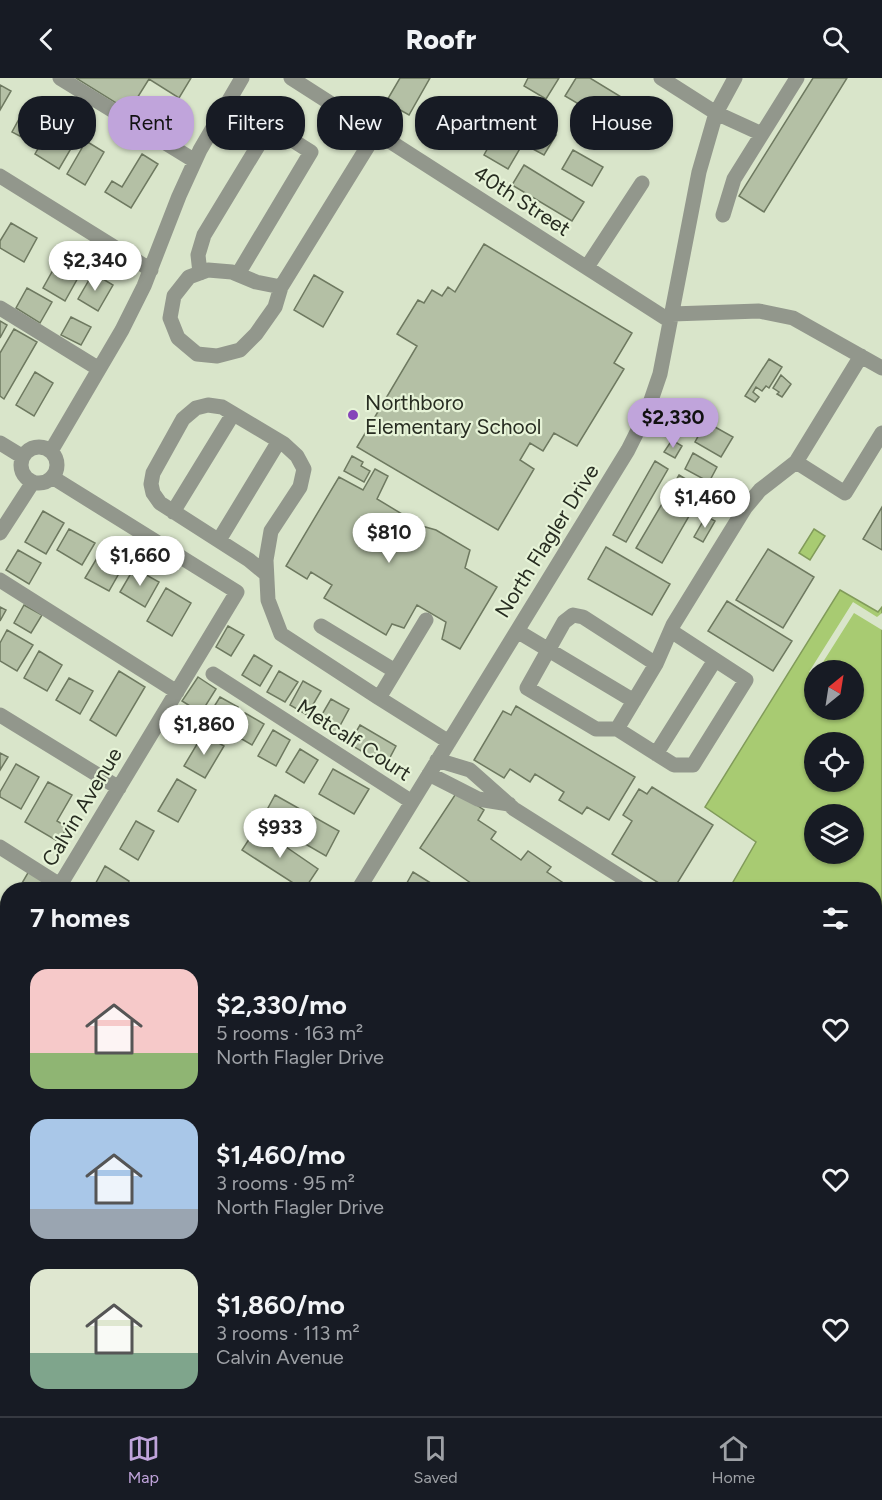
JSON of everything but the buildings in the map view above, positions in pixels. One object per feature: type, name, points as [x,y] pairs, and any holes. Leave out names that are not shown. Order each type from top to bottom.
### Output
[{"type":"street","points":[[60,78],[195,161]]},
{"type":"street","points":[[51,452],[122,330],[151,270],[195,161],[242,78]]},
{"type":"street","name":"40th Street","points":[[291,78],[319,96]]},
{"type":"street","points":[[661,78],[716,113],[762,134]]},
{"type":"street","name":"North Flagler Drive","points":[[363,882],[628,450],[646,412],[660,374],[699,172],[716,113],[735,78]]},
{"type":"street","points":[[723,214],[734,179],[797,78]]},
{"type":"street","points":[[200,273],[198,255],[204,235],[270,126],[311,152],[238,274]]},
{"type":"street","points":[[281,287],[256,282],[232,272],[208,270],[189,277],[174,296],[170,318],[178,338],[197,354],[217,356],[240,350],[256,334],[275,307],[281,287],[366,150]]},
{"type":"street","name":"40th Street","points":[[403,150],[586,267],[671,317]]},
{"type":"street","points":[[0,176],[151,270]]},
{"type":"street","points":[[586,267],[642,183]]},
{"type":"street","points":[[0,308],[99,369]]},
{"type":"street","points":[[671,317],[759,311],[793,318],[882,368]]},
{"type":"street","points":[[617,729],[656,664],[671,631],[745,508],[760,490],[796,462],[861,356]]},
{"type":"street","points":[[266,574],[249,560],[160,503],[153,493],[151,484],[153,473],[183,419],[196,408],[208,405],[222,407],[279,441],[297,456],[304,469],[300,487],[271,531],[266,560],[268,600],[281,634],[449,742]]},
{"type":"street","points":[[174,512],[233,414]]},
{"type":"street","points":[[796,462],[845,493],[882,433]]},
{"type":"street","points":[[219,540],[279,441]]},
{"type":"street","points":[[0,443],[23,457]]},
{"type":"street","points":[[35,447],[46,448],[51,452],[55,456],[57,466],[52,477],[44,482],[33,482],[24,475],[21,463],[26,452],[35,447]]},
{"type":"street","name":"Calvin Avenue","points":[[52,477],[237,592],[61,882]]},
{"type":"street","points":[[0,533],[33,482]]},
{"type":"street","points":[[0,580],[177,692]]},
{"type":"street","points":[[656,664],[583,617],[573,615],[564,622],[527,688],[596,729],[617,729],[674,765],[693,765],[746,680],[671,631]]},
{"type":"street","points":[[379,698],[426,620]]},
{"type":"street","points":[[321,626],[395,671]]},
{"type":"street","points":[[517,631],[634,701]]},
{"type":"street","points":[[656,754],[715,660]]},
{"type":"street","name":"Metcalf Court","points":[[213,674],[412,802]]},
{"type":"street","points":[[0,715],[118,788]]},
{"type":"street","points":[[438,760],[470,770],[509,804],[630,882]]},
{"type":"street","points":[[429,774],[478,799],[509,804]]},
{"type":"street","points":[[0,847],[51,882]]},
{"type":"shaded area","points":[[814,529],[825,536],[810,560],[799,553]]},
{"type":"shaded area","points":[[840,590],[878,612],[882,607],[882,882],[733,882],[756,842],[705,807]]},
{"type":"pier","points":[[853,602],[877,617],[882,613],[882,630],[854,613],[824,660],[817,660]]},
{"type":"place","name":"Northboro Elementary School","points":[[353,415]]}]
